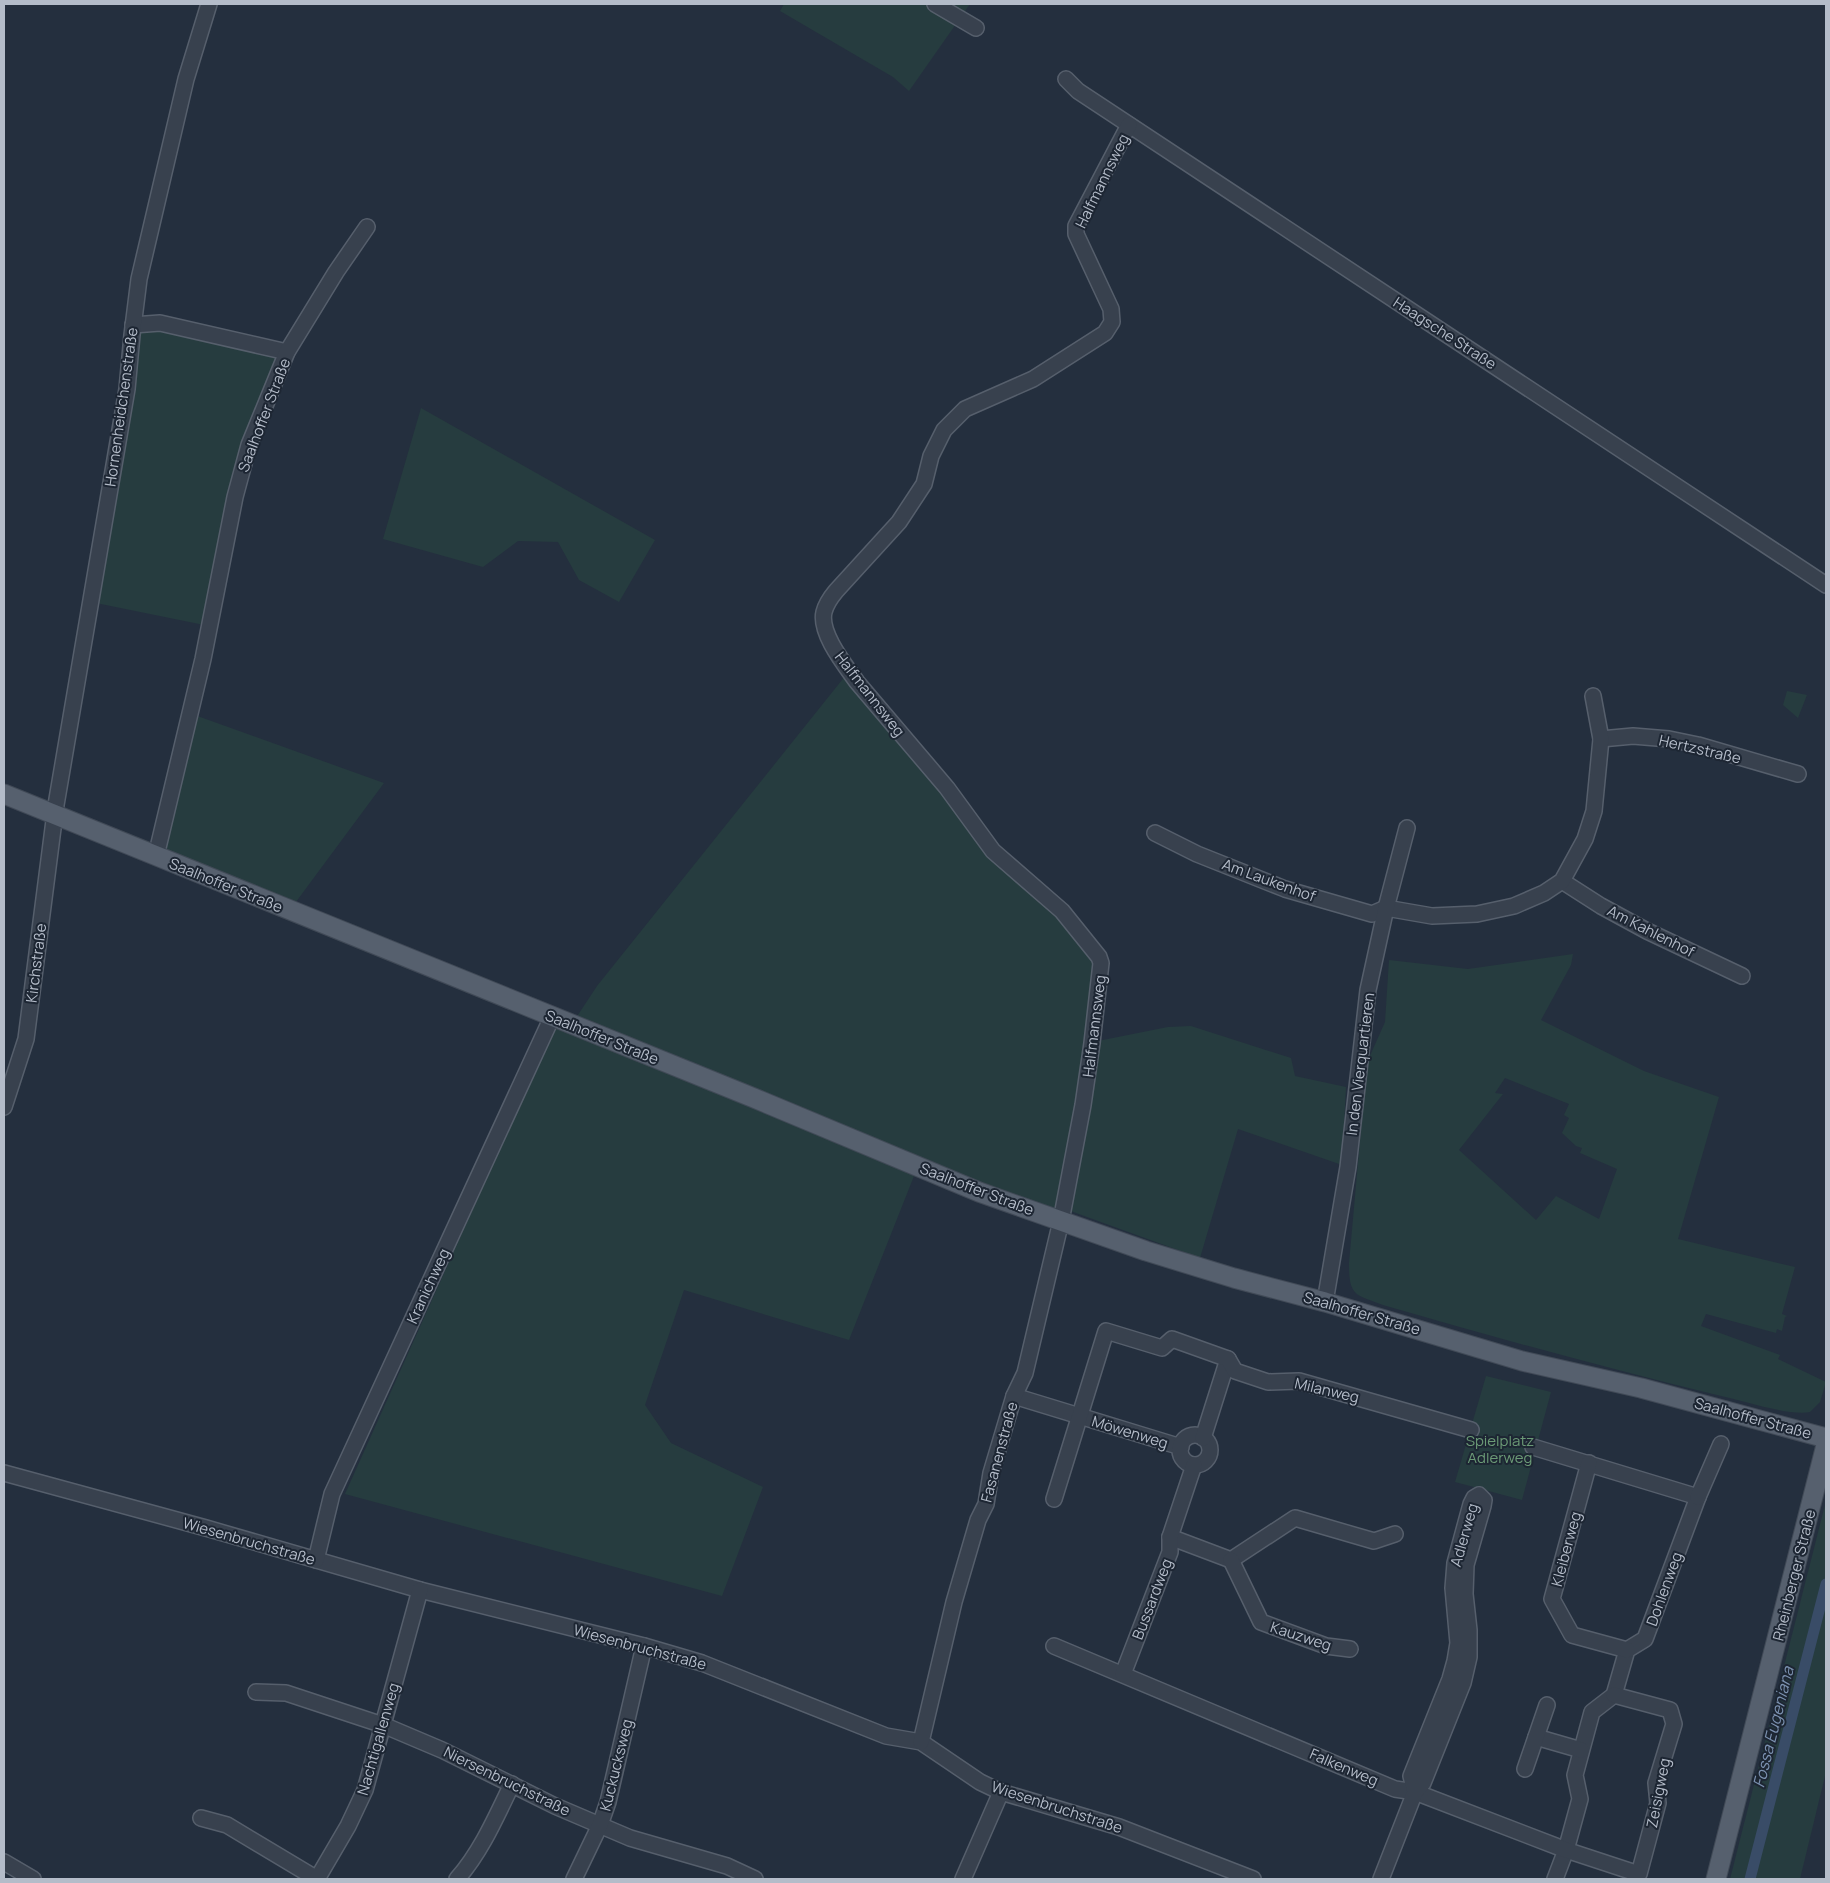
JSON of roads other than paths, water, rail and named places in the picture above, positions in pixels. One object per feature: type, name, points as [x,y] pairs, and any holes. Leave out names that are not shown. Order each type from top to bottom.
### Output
[{"type":"main road","name":"Saalhoffer Straße","points":[[4,794],[979,1192],[1165,1258],[1325,1302],[1522,1361],[1641,1388],[1826,1438]]},
{"type":"main road","name":"Rheinberger Straße","points":[[1716,1879],[1826,1445]]},
{"type":"street","name":"Hornenheidchenstraße","points":[[55,815],[127,389],[139,279],[186,79],[209,4]]},
{"type":"street","points":[[935,4],[976,28]]},
{"type":"street","name":"Haagsche Straße","points":[[1066,78],[1078,92],[1826,585]]},
{"type":"street","name":"Halfmannsweg","points":[[1061,1221],[1083,1105],[1092,1043],[1101,963],[1099,957],[1062,911],[994,851],[947,788],[857,682],[841,659],[824,626],[824,612],[836,591],[902,518],[924,484],[932,456],[944,430],[965,409],[1033,379],[1105,333],[1112,322],[1111,309],[1076,234],[1076,226],[1129,125]]},
{"type":"street","name":"Saalhoffer Straße","points":[[156,856],[203,659],[235,497],[249,445],[287,352],[336,272],[367,227]]},
{"type":"street","points":[[133,325],[160,323],[287,352]]},
{"type":"street","points":[[1562,881],[1585,839],[1594,811],[1601,739],[1593,696]]},
{"type":"street","name":"Hertzstraße","points":[[1601,739],[1632,736],[1669,739],[1698,745],[1798,774]]},
{"type":"street","name":"Kirchstraße","points":[[4,1108],[26,1039],[55,815]]},
{"type":"street","name":"In den Vierquartieren","points":[[1325,1302],[1348,1167],[1360,1074],[1364,1014],[1386,908],[1407,828]]},
{"type":"street","name":"Am Laukenhof","points":[[1155,833],[1197,854],[1285,889],[1372,914],[1386,908],[1432,916],[1477,914],[1514,906],[1544,893],[1562,881]]},
{"type":"street","name":"Am Kahlenhof","points":[[1562,881],[1601,906],[1647,931],[1742,976]]},
{"type":"street","name":"Kranichweg","points":[[316,1560],[332,1494],[552,1017]]},
{"type":"street","name":"Fasanenstraße","points":[[922,1742],[954,1602],[978,1520],[986,1504],[991,1473],[1014,1396],[1025,1373],[1061,1221]]},
{"type":"street","name":"Milanweg","points":[[1080,1417],[1106,1331],[1162,1348],[1172,1339],[1228,1359],[1235,1371],[1268,1382],[1299,1381],[1471,1430]]},
{"type":"street","points":[[1194,1465],[1203,1463],[1210,1454],[1210,1446],[1203,1438],[1228,1359]]},
{"type":"street","name":"Möwenweg","points":[[1014,1396],[1181,1447]]},
{"type":"street","name":"Möwenweg","points":[[1054,1499],[1080,1417]]},
{"type":"street","name":"Möwenweg","points":[[1194,1465],[1188,1464],[1182,1458],[1181,1447],[1188,1438],[1197,1436],[1203,1438]]},
{"type":"street","name":"Dohlenweg","points":[[1627,1650],[1645,1639],[1698,1497],[1721,1444]]},
{"type":"street","points":[[1533,1447],[1698,1497]]},
{"type":"street","name":"Kleiberweg","points":[[1589,1463],[1552,1599],[1572,1635],[1627,1650]]},
{"type":"street","name":"Bussardweg","points":[[1123,1674],[1170,1552],[1170,1538],[1194,1465]]},
{"type":"street","name":"Wiesenbruchstraße","points":[[4,1474],[206,1528],[420,1590],[644,1646],[710,1666],[886,1736],[922,1742],[980,1782],[1001,1792],[1119,1827],[1253,1879]]},
{"type":"street","name":"Adlerweg","points":[[1381,1879],[1414,1792],[1423,1783],[1463,1683],[1469,1648],[1465,1594],[1466,1565],[1484,1506],[1484,1500],[1479,1495],[1474,1498],[1471,1504],[1455,1560],[1453,1588],[1458,1643],[1455,1661],[1411,1776],[1414,1792]]},
{"type":"street","points":[[1170,1538],[1231,1560],[1295,1518],[1374,1541],[1395,1534]]},
{"type":"street","name":"Kauzweg","points":[[1231,1560],[1262,1622],[1326,1646],[1350,1649]]},
{"type":"street","name":"Nachtigallenweg","points":[[317,1879],[348,1826],[365,1790],[420,1590]]},
{"type":"street","name":"Kuckucksweg","points":[[574,1879],[600,1825],[608,1802],[644,1646]]},
{"type":"street","name":"Falkenweg","points":[[1054,1646],[1395,1789],[1414,1792],[1566,1850],[1638,1874]]},
{"type":"street","points":[[1555,1879],[1566,1850],[1580,1799],[1575,1775],[1592,1712],[1614,1695],[1627,1650]]},
{"type":"street","name":"Niersenbruchstraße","points":[[256,1692],[286,1693],[383,1725],[442,1750],[555,1806],[630,1838],[728,1866],[755,1879]]},
{"type":"street","name":"Zeisigweg","points":[[1614,1695],[1670,1710],[1674,1724],[1656,1783],[1658,1804],[1638,1874]]},
{"type":"street","points":[[1525,1769],[1547,1705]]},
{"type":"street","points":[[1536,1737],[1581,1750]]},
{"type":"street","points":[[457,1879],[469,1866],[490,1830],[512,1784]]},
{"type":"street","points":[[963,1879],[1001,1792]]},
{"type":"street","points":[[201,1818],[227,1825],[317,1879]]},
{"type":"street","points":[[4,1862],[33,1879]]},
{"type":"waterway","name":"Fossa Eugeniana","points":[[1750,1879],[1826,1584]]},
{"type":"park label","name":"Spielplatz Adlerweg","points":[[1500,1448]]}]
